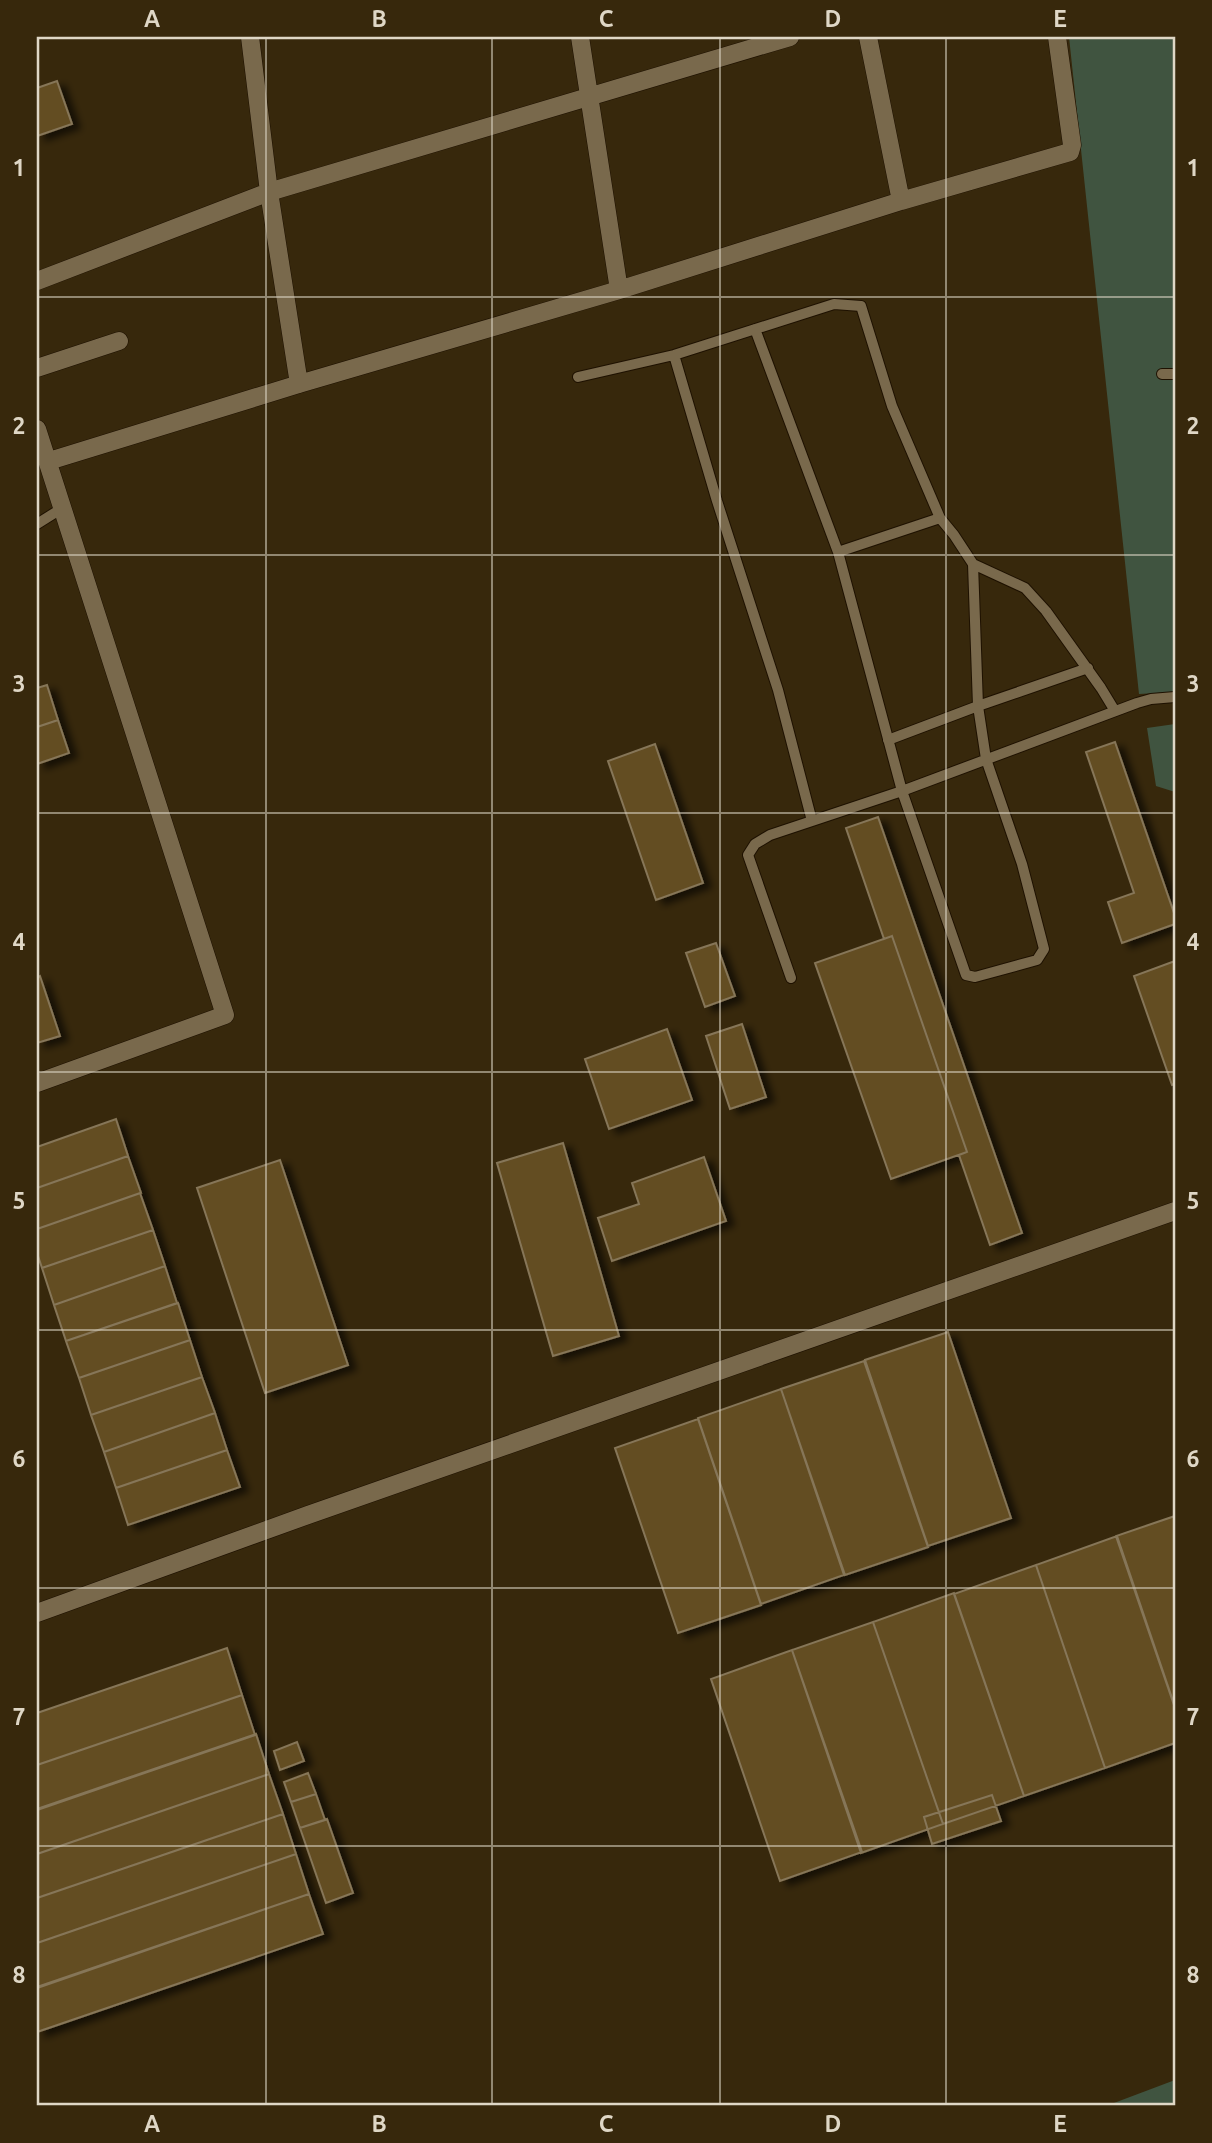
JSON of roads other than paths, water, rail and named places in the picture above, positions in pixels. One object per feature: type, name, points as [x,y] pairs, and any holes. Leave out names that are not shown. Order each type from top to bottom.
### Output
[{"type":"street","points":[[250,37],[269,192],[299,384]]},
{"type":"street","points":[[580,37],[619,290]]},
{"type":"street","points":[[37,281],[269,192],[790,37]]},
{"type":"street","points":[[868,37],[901,201]]},
{"type":"street","points":[[49,461],[1070,152],[1072,145],[1057,37]]},
{"type":"street","points":[[37,368],[119,341]]},
{"type":"street","points":[[37,429],[225,1015],[37,1083]]},
{"type":"street","points":[[37,1613],[321,1510],[1175,1211]]},
{"type":"lane","points":[[578,376],[674,355],[834,304],[861,306],[892,406],[940,518],[973,564],[1025,588],[1046,611],[1088,668],[1115,711]]},
{"type":"lane","points":[[755,329],[838,552],[902,791],[966,975],[975,977],[1037,960],[1044,949],[1022,864],[986,759],[978,706],[973,564]]},
{"type":"lane","points":[[674,355],[778,691],[812,821]]},
{"type":"lane","points":[[1162,374],[1175,374]]},
{"type":"lane","points":[[37,524],[64,508]]},
{"type":"lane","points":[[838,552],[940,518]]},
{"type":"lane","points":[[888,740],[1088,668]]},
{"type":"lane","points":[[791,978],[748,855],[755,844],[770,835],[902,791],[1115,711],[1151,699],[1175,697]]}]
